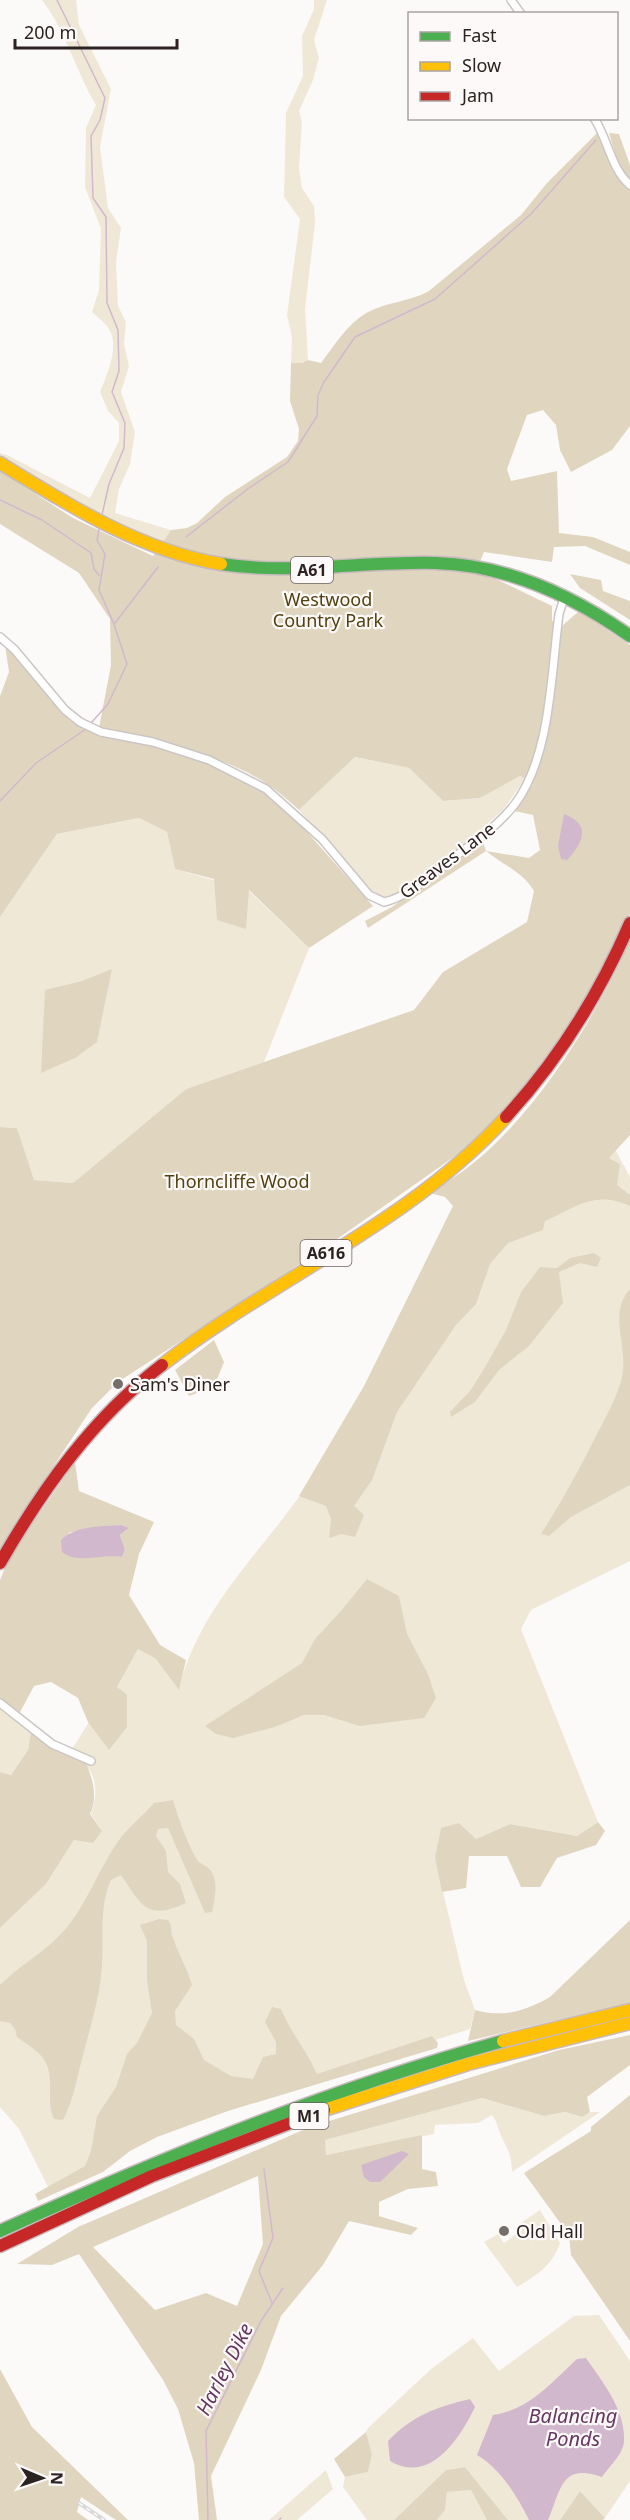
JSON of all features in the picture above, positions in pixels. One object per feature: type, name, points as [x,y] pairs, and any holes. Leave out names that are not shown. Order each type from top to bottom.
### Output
[{"type":"highway","name":"A61","points":[[0,463],[99,521],[142,541],[197,559],[249,568],[298,570],[408,563],[453,564],[503,572],[565,595],[630,636]]},
{"type":"highway","name":"A616","points":[[0,1563],[24,1520],[68,1457],[140,1383],[208,1332],[428,1184],[476,1146],[503,1120],[539,1081],[573,1035],[616,959],[630,923]]},
{"type":"highway","name":"M1","points":[[0,2231],[132,2171],[313,2101],[487,2046],[630,2010]]},
{"type":"highway","name":"M1","points":[[0,2246],[172,2168],[321,2112],[492,2058],[630,2023]]},
{"type":"street","points":[[595,120],[606,138],[617,169],[630,185]]},
{"type":"street","name":"Greaves Lane","points":[[0,638],[14,649],[72,717],[92,729],[165,746],[209,760],[242,775],[284,803],[322,839],[369,895],[378,901],[392,900],[406,893],[481,837],[507,814],[521,795],[538,754],[559,614],[565,595]]},
{"type":"street","points":[[0,1703],[52,1744],[91,1761]]},
{"type":"shaded area","points":[[42,0],[76,0],[79,25],[111,89],[100,147],[108,208],[121,228],[116,262],[118,306],[126,322],[124,344],[129,366],[121,392],[135,432],[130,464],[119,489],[115,513],[171,530],[161,544],[113,523],[0,457],[0,453],[7,455],[90,498],[119,441],[119,423],[108,411],[100,392],[112,358],[113,341],[106,325],[92,312],[99,290],[101,229],[85,187],[86,128],[96,105],[58,25]]},
{"type":"shaded area","points":[[314,0],[327,0],[314,40],[319,58],[313,80],[299,111],[302,122],[299,168],[302,188],[314,206],[315,223],[305,309],[308,360],[302,363],[291,363],[292,337],[287,315],[300,219],[284,197],[286,113],[303,76],[302,36],[314,9]]},
{"type":"shaded area","points":[[355,757],[409,768],[443,801],[480,798],[519,776],[525,779],[503,810],[460,848],[390,899],[375,897],[299,810]]},
{"type":"shaded area","points":[[139,818],[167,832],[175,869],[248,890],[309,948],[264,1062],[186,1089],[73,1183],[32,1180],[17,1128],[0,1127],[0,917],[57,834]]},
{"type":"shaded area","points":[[615,1149],[630,1177],[630,1561],[531,1610],[521,1629],[598,1822],[577,1836],[510,1824],[476,1839],[459,1824],[435,1858],[464,1980],[475,2010],[470,2029],[316,2078],[149,2126],[49,2189],[19,2129],[0,2107],[0,1928],[46,1884],[74,1840],[102,1831],[91,1814],[95,1795],[94,1778],[85,1764],[69,1754],[89,1722],[117,1687],[138,1649],[156,1659],[179,1689],[188,1659],[217,1605],[293,1506],[331,1448],[386,1346],[453,1206]]},
{"type":"shaded area","points":[[0,1706],[31,1731],[28,1750],[11,1775],[0,1772]]},
{"type":"shaded area","points":[[482,2098],[544,2116],[565,2112],[581,2117],[590,2112],[600,2112],[512,2172],[509,2154],[492,2115],[478,2123],[435,2125],[434,2134],[325,2155],[324,2140]]},
{"type":"shaded area","points":[[540,2210],[560,2243],[548,2264],[517,2287],[484,2242],[498,2234],[504,2243],[519,2232],[516,2226]]},
{"type":"shaded area","points":[[599,2315],[630,2361],[630,2481],[605,2518],[580,2491],[560,2520],[508,2520],[465,2467],[446,2470],[394,2520],[367,2520],[343,2487],[345,2477],[368,2472],[372,2454],[366,2432],[368,2428],[431,2369],[473,2338],[499,2371],[574,2316]]},
{"type":"shaded area","points":[[326,2470],[333,2489],[297,2520],[269,2520]]},
{"type":"shaded area","points":[[471,2490],[487,2520],[437,2520],[445,2510],[447,2492]]},
{"type":"green space","points":[[597,133],[613,171],[630,190],[630,426],[612,450],[571,472],[560,450],[556,425],[543,410],[527,415],[507,469],[511,481],[557,471],[559,533],[593,537],[630,552],[630,565],[585,546],[554,547],[552,562],[484,552],[475,574],[494,578],[552,606],[552,621],[562,626],[579,611],[630,645],[630,913],[628,919],[585,1007],[522,1094],[478,1140],[323,1249],[118,1382],[92,1408],[14,1526],[0,1552],[0,1127],[17,1128],[34,1180],[73,1183],[186,1089],[414,1010],[443,972],[527,922],[534,891],[518,874],[486,851],[529,858],[540,850],[533,815],[514,811],[533,784],[520,776],[480,798],[443,801],[409,768],[355,757],[299,810],[270,786],[232,765],[188,750],[99,728],[111,665],[110,619],[79,573],[0,524],[0,471],[73,518],[153,556],[171,530],[187,528],[197,523],[225,497],[287,457],[298,441],[299,429],[290,401],[291,363],[302,363],[308,360],[321,363],[342,335],[368,312],[429,291],[521,215],[547,183]]},
{"type":"green space","points":[[609,133],[619,134],[630,165],[630,181],[619,166]]},
{"type":"green space","points":[[570,574],[601,580],[603,591],[630,601],[630,620],[580,588]]},
{"type":"green space","points":[[5,645],[69,720],[93,733],[153,746],[208,764],[263,792],[299,823],[373,906],[309,948],[249,890],[246,929],[217,920],[214,879],[175,869],[167,832],[139,818],[57,834],[0,917],[0,696],[9,672]]},
{"type":"green space","points":[[483,842],[486,851],[368,928],[365,921],[392,907]]},
{"type":"green space","points":[[630,940],[630,1135],[609,1158],[620,1164],[617,1185],[630,1195],[630,1206],[606,1200],[586,1202],[545,1221],[543,1230],[508,1243],[490,1264],[476,1304],[456,1325],[397,1412],[372,1480],[354,1506],[364,1515],[355,1537],[342,1534],[329,1538],[331,1519],[326,1506],[299,1496],[364,1386],[453,1206],[445,1197],[426,1192],[458,1175],[489,1150],[519,1119],[547,1084],[572,1047],[615,973]]},
{"type":"green space","points":[[112,969],[97,1042],[75,1058],[41,1073],[45,990],[82,981]]},
{"type":"green space","points":[[594,1253],[601,1258],[597,1267],[580,1263],[559,1272],[563,1303],[529,1346],[499,1370],[475,1402],[451,1417],[450,1412],[470,1391],[484,1369],[506,1330],[521,1292],[540,1267],[557,1268],[570,1258]]},
{"type":"green space","points":[[630,1289],[630,1485],[571,1517],[549,1536],[541,1534],[578,1471],[617,1392],[623,1365],[620,1309]]},
{"type":"green space","points":[[214,1340],[224,1362],[214,1387],[189,1396],[175,1370]]},
{"type":"green space","points":[[75,1462],[79,1491],[154,1522],[139,1554],[129,1595],[160,1645],[186,1660],[179,1690],[156,1659],[138,1649],[117,1687],[127,1695],[127,1727],[109,1750],[88,1722],[78,1698],[51,1682],[34,1686],[19,1714],[0,1698],[0,1580],[11,1554]],"holes":[[[121,1525],[128,1529],[120,1535],[125,1550],[122,1557],[111,1555],[68,1533],[101,1526]]]},
{"type":"green space","points":[[367,1579],[399,1596],[407,1634],[428,1674],[436,1698],[424,1718],[360,1726],[324,1715],[304,1715],[275,1727],[233,1738],[216,1734],[205,1726],[302,1663],[315,1639]]},
{"type":"green space","points":[[31,1731],[49,1745],[86,1763],[94,1788],[94,1801],[90,1814],[102,1831],[93,1843],[74,1840],[46,1884],[0,1928],[0,1772],[11,1775],[28,1750]]},
{"type":"green space","points":[[173,1800],[196,1858],[214,1876],[216,1888],[212,1912],[205,1913],[168,1828],[158,1829],[156,1836],[166,1851],[168,1872],[180,1884],[186,1903],[162,1911],[154,1910],[141,1902],[121,1875],[111,1880],[103,1911],[102,1965],[95,2010],[70,2104],[63,2120],[54,2119],[51,2112],[47,2065],[38,2052],[17,2037],[10,2023],[0,2021],[0,1985],[65,1930],[83,1904],[122,1836],[154,1803]]},
{"type":"green space","points":[[598,1822],[605,1831],[596,1845],[557,1858],[540,1887],[521,1887],[507,1856],[469,1856],[466,1888],[442,1892],[435,1858],[441,1828],[459,1823],[476,1839],[510,1824],[577,1836]]},
{"type":"green space","points":[[159,1919],[170,1922],[172,1936],[192,1985],[175,2011],[176,2025],[194,2039],[204,2060],[231,2076],[253,2079],[263,2057],[276,2054],[276,2042],[265,2022],[272,2007],[281,2009],[317,2074],[432,2036],[438,2043],[437,2048],[228,2111],[157,2137],[130,2151],[103,2172],[38,2201],[35,2194],[85,2166],[91,2151],[97,2116],[116,2087],[127,2054],[137,2043],[152,2013],[147,1980],[147,1941],[140,1925]]},
{"type":"green space","points":[[630,1920],[630,2003],[468,2041],[475,2010],[495,2013],[514,2012],[550,1997]]},
{"type":"green space","points":[[630,2035],[630,2065],[587,2097],[590,2112],[582,2117],[565,2112],[544,2116],[482,2098],[325,2140],[326,2155],[422,2135],[422,2169],[436,2172],[438,2186],[408,2189],[379,2202],[379,2216],[418,2228],[411,2235],[349,2221],[323,2265],[281,2316],[261,2370],[211,2476],[217,2520],[199,2520],[194,2463],[178,2409],[163,2380],[79,2254],[52,2265],[17,2264],[78,2227],[310,2127],[559,2050]],"holes":[[[258,2176],[263,2244],[237,2306],[206,2293],[155,2310],[93,2247]]]},
{"type":"green space","points":[[630,2095],[630,2341],[571,2255],[569,2235],[524,2173],[591,2131],[591,2127]]},
{"type":"green space","points":[[0,2369],[32,2427],[128,2520],[116,2520],[81,2497],[77,2512],[88,2520],[0,2520]]},
{"type":"green space","points":[[366,2432],[372,2454],[368,2472],[345,2477],[334,2459]]},
{"type":"green space","points":[[465,2467],[508,2520],[487,2520],[471,2490],[447,2492],[445,2510],[437,2520],[394,2520],[446,2470]]},
{"type":"green space","points":[[580,2491],[605,2518],[603,2520],[560,2520]]},
{"type":"water","points":[[564,814],[573,818],[582,829],[577,848],[567,860],[561,859],[558,846]]},
{"type":"water","points":[[121,1525],[129,1528],[120,1535],[125,1550],[122,1557],[75,1558],[62,1552],[61,1540],[73,1532]]},
{"type":"water","points":[[402,2151],[409,2154],[380,2182],[370,2182],[364,2177],[361,2165]]},
{"type":"water","name":"Balancing Ponds","points":[[586,2358],[617,2408],[624,2430],[623,2447],[602,2477],[588,2473],[570,2476],[560,2490],[548,2520],[529,2520],[500,2475],[477,2455],[493,2415],[518,2408],[539,2394],[577,2359]]},
{"type":"water","points":[[470,2399],[475,2407],[469,2419],[442,2455],[431,2463],[418,2467],[405,2467],[390,2461],[388,2441],[406,2425],[435,2409]]},
{"type":"waterway","points":[[57,0],[105,98],[100,120],[91,136],[93,198],[106,217],[107,303],[118,330],[119,371],[112,392],[125,423],[124,448],[109,484],[102,515]]},
{"type":"waterway","points":[[186,537],[249,488],[288,462],[317,416],[318,395],[324,382],[355,337],[435,299],[531,214],[596,140]]},
{"type":"waterway","points":[[0,500],[42,520],[91,553],[94,569],[99,575]]},
{"type":"waterway","points":[[91,723],[108,704],[127,664],[114,624],[99,590],[105,554],[97,540],[99,529]]},
{"type":"waterway","points":[[115,623],[158,567]]},
{"type":"waterway","points":[[0,801],[36,763],[86,729]]},
{"type":"waterway","name":"Harley Dike","points":[[264,2169],[273,2238],[259,2271],[272,2303]]},
{"type":"waterway","name":"Harley Dike","points":[[208,2520],[206,2431],[261,2321],[283,2288]]},
{"type":"railway","points":[[79,2503],[104,2520]]},
{"type":"traffic: fast","points":[[221,564],[302,568],[436,563],[489,569],[562,595],[630,636]]},
{"type":"traffic: fast","points":[[0,2231],[248,2126],[374,2081],[503,2041]]},
{"type":"traffic: slow","points":[[0,463],[79,510],[134,537],[162,549],[221,564]]},
{"type":"traffic: slow","points":[[162,1365],[249,1305],[385,1219],[428,1188],[506,1117]]},
{"type":"traffic: slow","points":[[503,2041],[630,2010]]},
{"type":"traffic: slow","points":[[324,2110],[468,2064],[630,2023]]},
{"type":"traffic: jam","points":[[506,1117],[543,1072],[576,1025],[605,976],[630,923]]},
{"type":"traffic: jam","points":[[0,1563],[16,1535],[71,1456],[114,1408],[162,1365]]},
{"type":"traffic: jam","points":[[0,2246],[152,2176],[324,2110]]},
{"type":"place","name":"Sam's Diner","points":[[118,1384]]},
{"type":"place","name":"Old Hall","points":[[504,2231]]},
{"type":"park label","name":"Westwood Country Park","points":[[328,609]]},
{"type":"park label","name":"Thorncliffe Wood","points":[[237,1181]]}]
